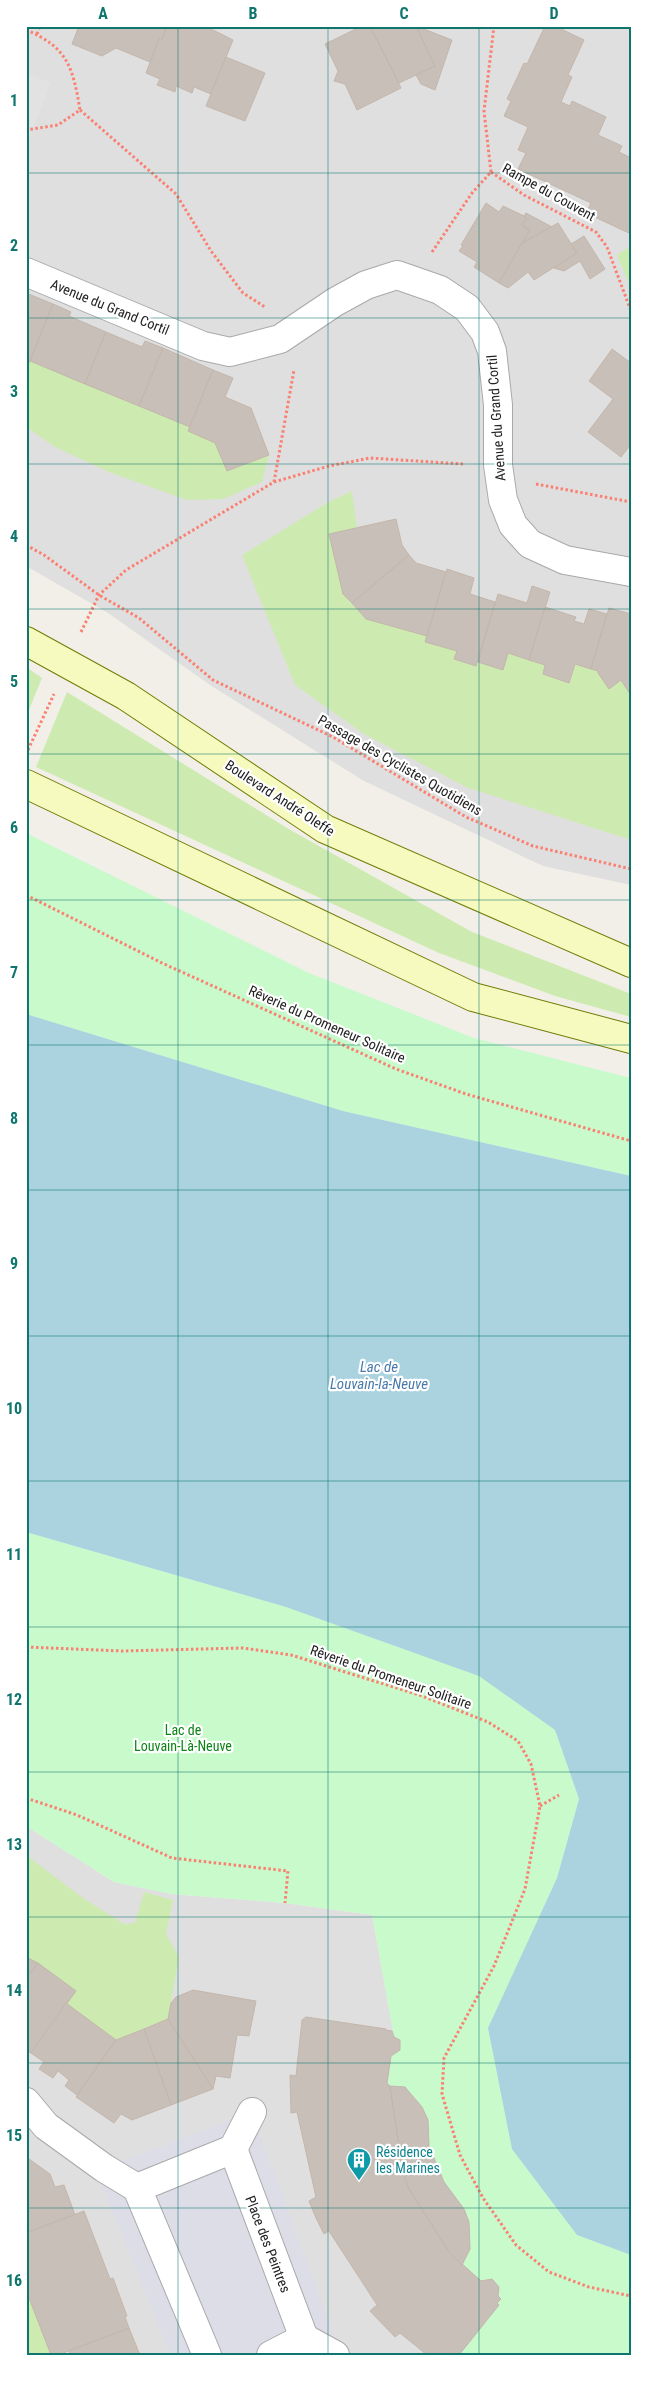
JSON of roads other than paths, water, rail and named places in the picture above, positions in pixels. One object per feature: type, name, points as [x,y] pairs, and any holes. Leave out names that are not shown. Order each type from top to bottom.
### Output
[{"type":"main road","name":"Boulevard André Oleffe","points":[[26,642],[126,696],[325,829],[631,963]]},
{"type":"main road","points":[[26,784],[473,997],[631,1039]]},
{"type":"street","name":"Avenue du Grand Cortil","points":[[26,272],[203,346],[230,352],[280,339],[335,302],[366,285],[397,275],[440,290],[467,308],[485,332],[492,350],[498,405],[498,466],[503,500],[512,525],[530,544],[564,560],[631,572]]},
{"type":"street","points":[[26,2102],[46,2126],[104,2168],[137,2188],[207,2355]]},
{"type":"street","points":[[137,2188],[233,2149],[252,2112]]},
{"type":"street","name":"Place des Peintres","points":[[233,2149],[304,2338]]},
{"type":"street","points":[[271,2355],[304,2338],[335,2355]]},
{"type":"water","name":"Lac de Louvain-la-Neuve","points":[[26,1014],[343,1111],[631,1176],[631,2255],[577,2235],[512,2149],[488,2028],[557,1878],[579,1799],[555,1730],[479,1676],[286,1607],[26,1532]]},
{"type":"place","name":"Résidence les Marines","points":[[359,2181]]},
{"type":"park label","name":"Lac de Louvain-Là-Neuve","points":[[183,1738]]}]
